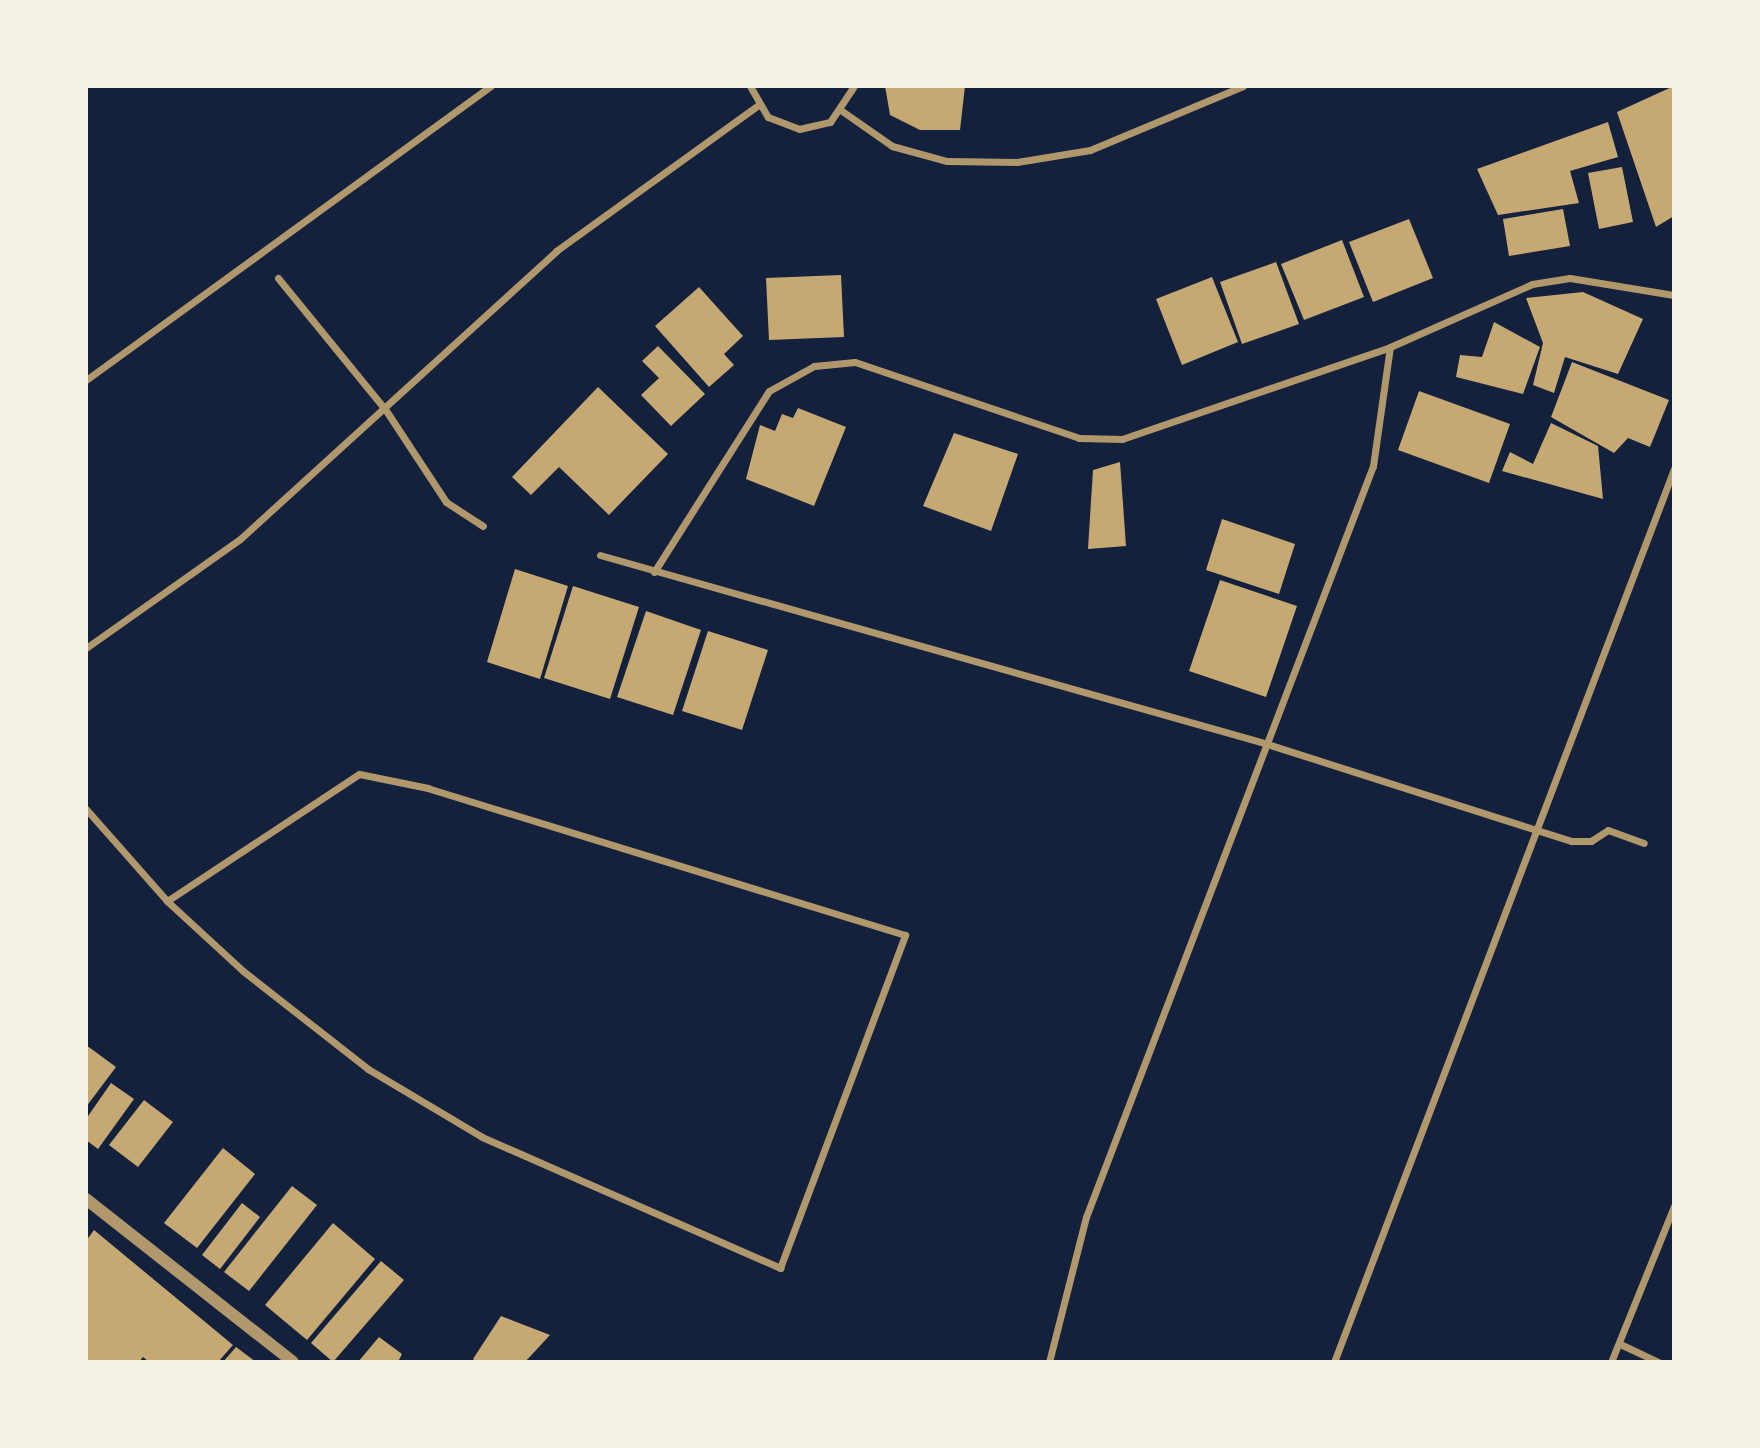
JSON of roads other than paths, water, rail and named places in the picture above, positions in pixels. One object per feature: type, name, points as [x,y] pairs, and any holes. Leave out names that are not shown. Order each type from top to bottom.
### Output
[{"type":"street","points":[[86,380],[490,86]]},
{"type":"street","points":[[750,86],[757,106],[799,129],[830,122],[842,111],[854,86]]},
{"type":"street","points":[[842,111],[892,146],[947,161],[1017,162],[1090,149],[1243,86]]},
{"type":"street","points":[[86,648],[240,539],[556,251],[757,106]]},
{"type":"street","points":[[278,278],[385,409],[446,502],[483,526]]},
{"type":"street","points":[[654,572],[769,391],[814,366],[855,362],[1079,438],[1122,439],[1390,347],[1532,284],[1570,278],[1674,295]]},
{"type":"street","points":[[1048,1362],[1086,1217],[1264,743],[1373,466],[1390,347]]},
{"type":"street","points":[[1334,1362],[1540,831],[1674,469]]},
{"type":"street","points":[[600,555],[1264,743],[1581,843],[1608,830],[1644,843]]},
{"type":"street","points":[[86,809],[167,901],[243,971],[424,1105],[482,1138],[780,1268],[905,935],[428,788],[359,774],[167,901]]},
{"type":"street","points":[[86,1199],[293,1362]]},
{"type":"street","points":[[1611,1362],[1674,1206]]},
{"type":"street","points":[[1620,1344],[1658,1362]]}]
